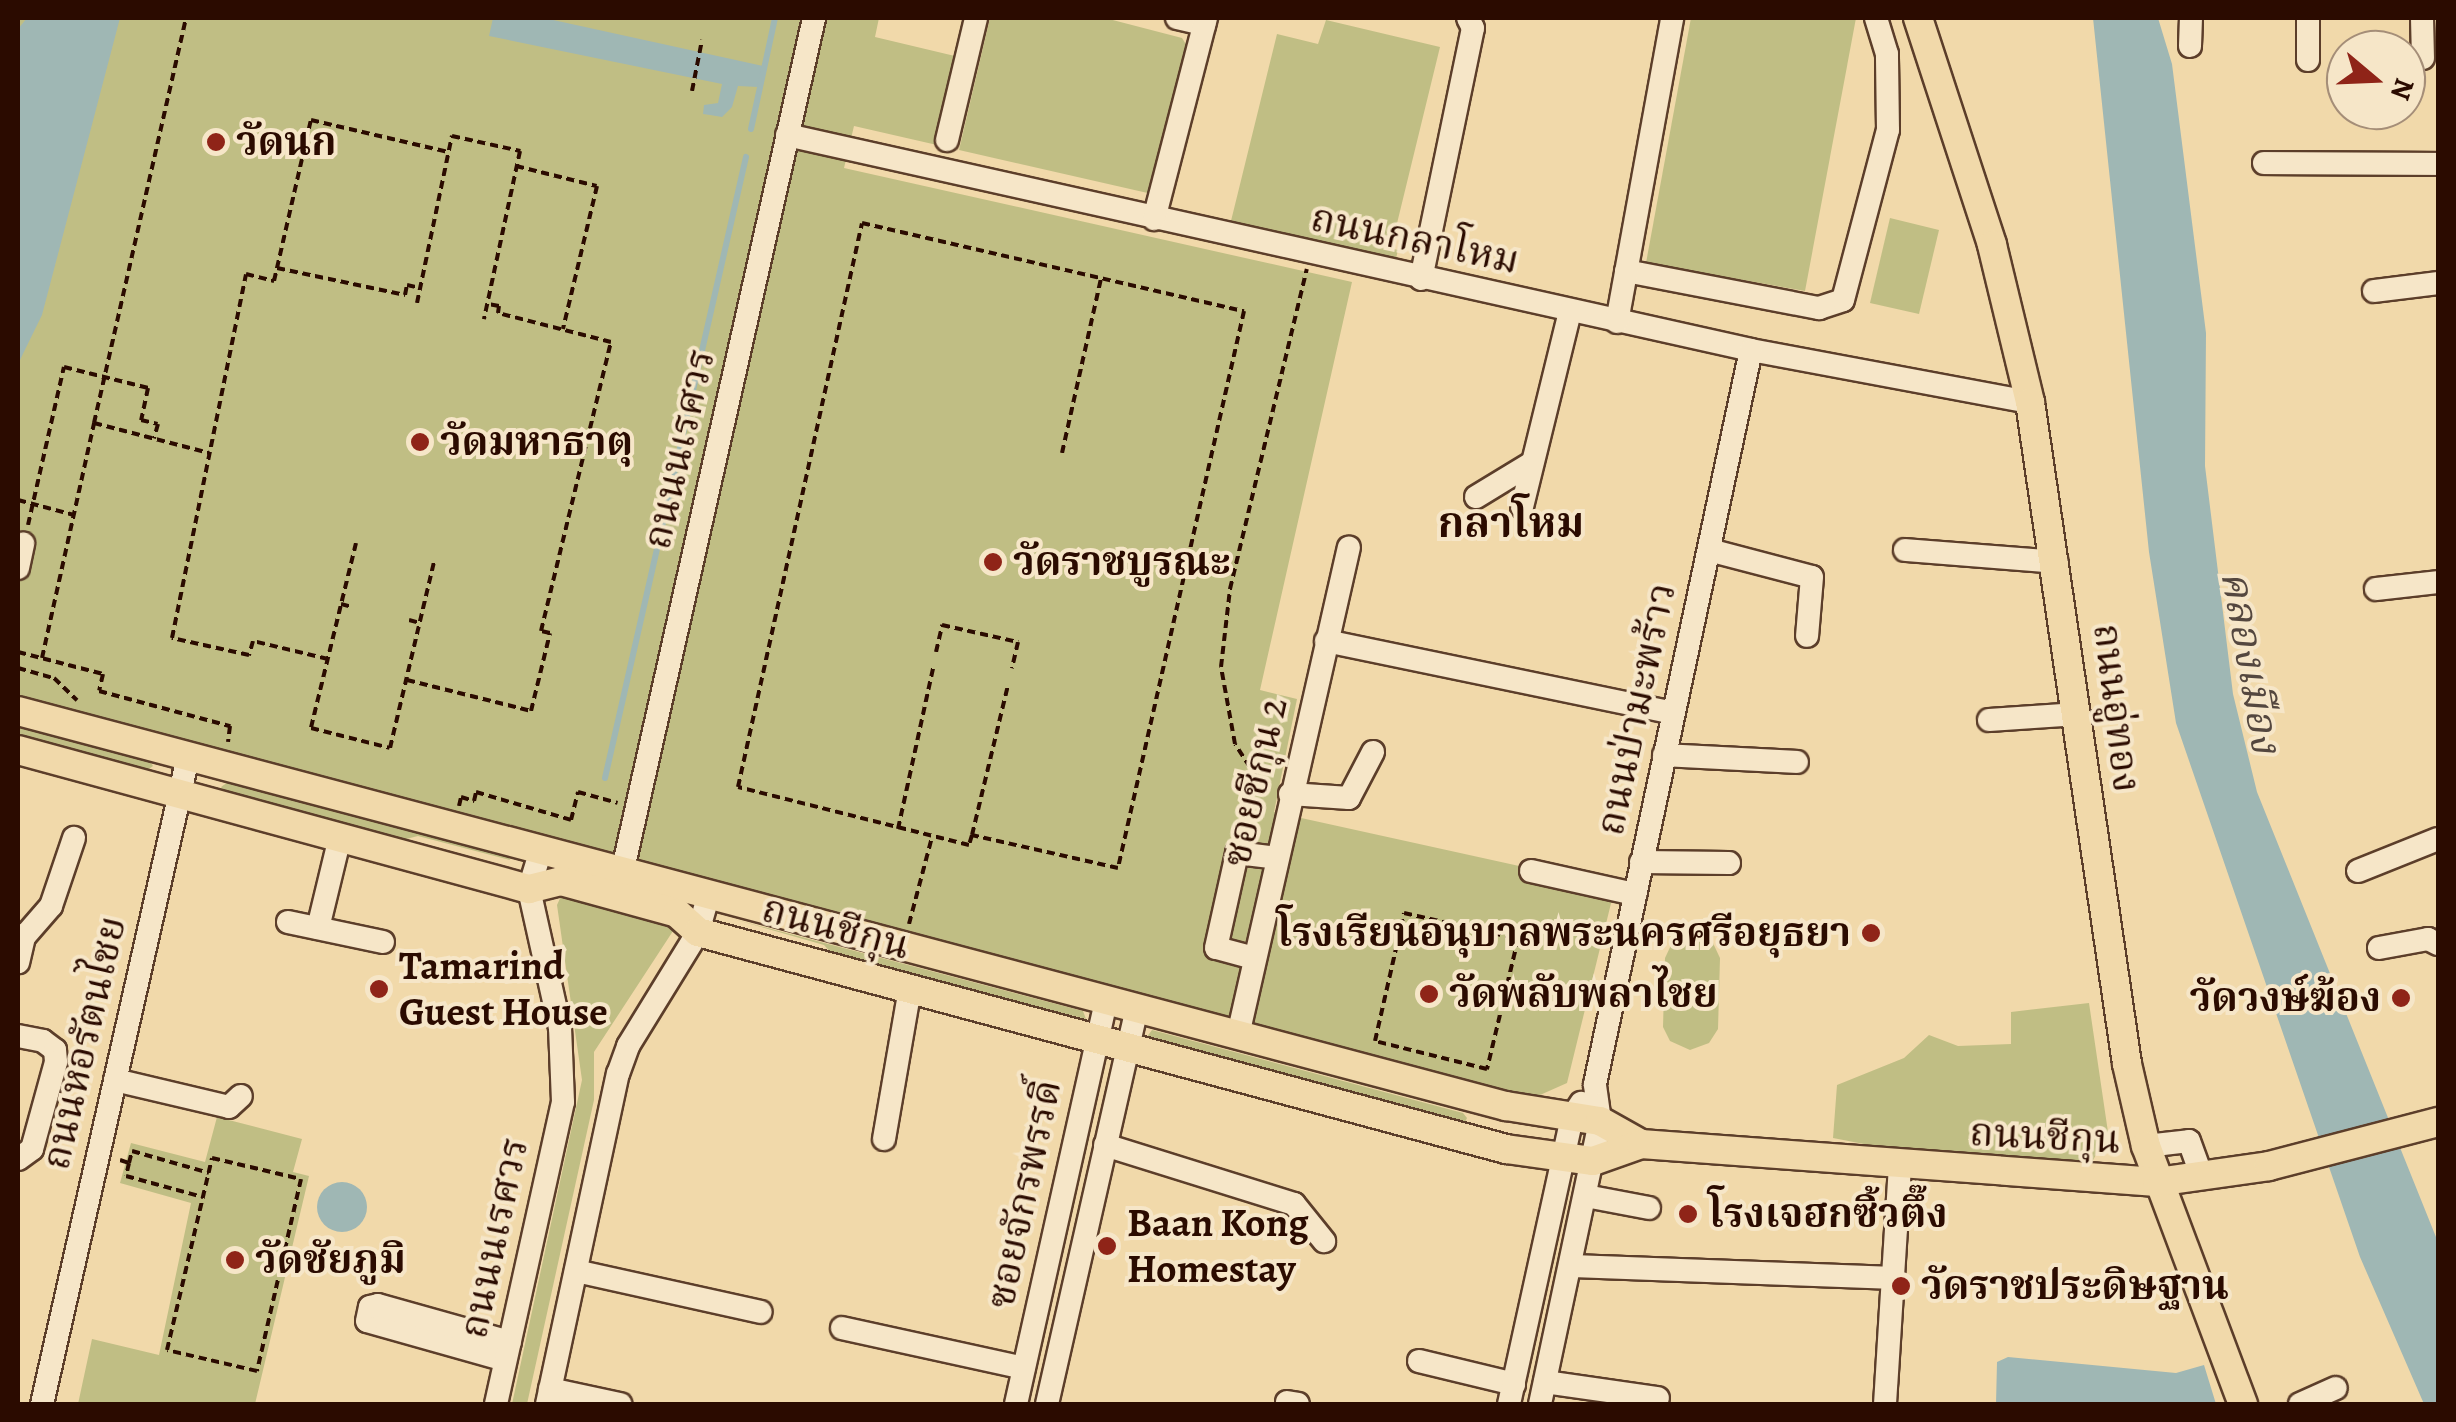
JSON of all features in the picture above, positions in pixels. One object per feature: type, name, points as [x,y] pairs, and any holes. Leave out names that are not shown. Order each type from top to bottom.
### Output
[{"type":"main road","name":"ถนนอู่ทอง","points":[[1918,18],[1992,245],[2030,402],[2058,562],[2126,1064],[2157,1182],[2243,1404]]},
{"type":"main road","name":"ถนนชีกุน","points":[[18,711],[540,852],[677,912],[698,932],[1126,1048],[1471,1140],[1593,1160],[1641,1144]]},
{"type":"main road","name":"ถนนชีกุน","points":[[18,750],[529,888],[561,880],[708,896],[1518,1108],[1586,1119],[1641,1144],[1900,1167],[2157,1182],[2297,1160],[2426,1126]]},
{"type":"street","name":"ถนนนเรศวร","points":[[619,885],[814,18]]},
{"type":"street","points":[[946,140],[976,18]]},
{"type":"street","points":[[1154,219],[1205,21],[1178,18]]},
{"type":"street","points":[[1421,279],[1472,28],[1468,18]]},
{"type":"street","points":[[1617,322],[1672,18]]},
{"type":"street","points":[[1626,271],[1819,308],[1842,300],[1888,130],[1887,54],[1876,18]]},
{"type":"street","points":[[2190,18],[2190,46]]},
{"type":"street","points":[[2308,18],[2308,60]]},
{"type":"street","name":"ถนนกลาโหม","points":[[788,135],[1617,322],[2030,402]]},
{"type":"street","points":[[2264,163],[2438,164]]},
{"type":"street","points":[[2374,291],[2438,284]]},
{"type":"street","points":[[1522,507],[1570,311]]},
{"type":"street","name":"ถนนป่ามะพร้าว","points":[[1512,1394],[1563,1157],[1586,1119],[1595,1084],[1750,350]]},
{"type":"street","points":[[1476,497],[1532,463]]},
{"type":"street","points":[[18,568],[24,544]]},
{"type":"street","name":"ซอยชีกุน 2","points":[[1238,1035],[1275,858],[1349,547]]},
{"type":"street","points":[[1709,550],[1812,577],[1807,636]]},
{"type":"street","points":[[1905,550],[2058,562]]},
{"type":"street","points":[[2376,589],[2438,582]]},
{"type":"street","points":[[1326,641],[1673,713]]},
{"type":"street","points":[[1989,720],[2078,714]]},
{"type":"street","points":[[1290,794],[1349,798],[1373,752]]},
{"type":"street","points":[[1664,754],[1796,762]]},
{"type":"street","name":"ถนนหอรัตนไชย","points":[[42,1404],[188,757]]},
{"type":"street","points":[[18,962],[21,936],[51,906],[74,838]]},
{"type":"street","points":[[318,928],[340,838]]},
{"type":"street","points":[[2358,870],[2438,839]]},
{"type":"street","name":"ถนนนเรศวร","points":[[496,1404],[564,1070],[529,888],[540,852]]},
{"type":"street","points":[[1254,958],[1216,948],[1237,853],[1275,858]]},
{"type":"street","points":[[1642,862],[1729,863]]},
{"type":"street","points":[[1531,871],[1635,894]]},
{"type":"street","points":[[620,1404],[548,1397],[628,1046],[698,932],[708,896]]},
{"type":"street","points":[[288,922],[383,942]]},
{"type":"street","points":[[2379,948],[2428,939],[2438,944]]},
{"type":"street","points":[[884,1139],[910,989]]},
{"type":"street","name":"ซอยจักรพรรดิ์","points":[[1016,1404],[1106,1000]]},
{"type":"street","name":"ซอยจักรพรรดิ์","points":[[1047,1404],[1136,1008]]},
{"type":"street","points":[[18,1036],[43,1041],[55,1050],[56,1062],[32,1149],[18,1160]]},
{"type":"street","points":[[115,1080],[229,1107],[241,1096]]},
{"type":"street","name":"ถนนป่ามะพร้าว","points":[[1542,1393],[1593,1160],[1586,1119]]},
{"type":"street","points":[[2146,1146],[2189,1141],[2202,1176]]},
{"type":"street","points":[[1105,1146],[1294,1204],[1324,1241]]},
{"type":"street","points":[[1885,1404],[1900,1167]]},
{"type":"street","points":[[1586,1196],[1649,1208]]},
{"type":"street","points":[[1570,1266],[1891,1278]]},
{"type":"street","points":[[576,1270],[760,1312]]},
{"type":"street","points":[[1038,1304],[1068,1311]]},
{"type":"street","points":[[378,1305],[508,1351],[367,1320],[370,1307],[378,1305]]},
{"type":"street","points":[[842,1328],[1024,1368]]},
{"type":"street","points":[[1419,1361],[1512,1394]]},
{"type":"street","points":[[2300,1404],[2336,1388]]},
{"type":"street","points":[[1542,1393],[1658,1398]]},
{"type":"path","points":[[42,658],[186,18]]},
{"type":"path","points":[[692,92],[702,40]]},
{"type":"path","points":[[328,659],[253,641],[249,655],[172,638],[246,274],[274,281],[312,120],[448,152]]},
{"type":"path","points":[[417,303],[452,136],[520,151],[484,319]]},
{"type":"path","points":[[516,166],[596,186],[563,330]]},
{"type":"path","points":[[972,834],[1118,868],[1244,311],[862,223],[738,787],[970,845],[972,834],[1008,685]]},
{"type":"path","points":[[1290,794],[1257,778],[1235,744],[1221,667],[1230,589],[1310,255]]},
{"type":"path","points":[[277,268],[405,295],[407,285],[420,288]]},
{"type":"path","points":[[1062,453],[1101,278]]},
{"type":"path","points":[[407,680],[531,711],[550,634],[542,631],[612,342],[498,313],[499,306],[488,304]]},
{"type":"path","points":[[24,544],[64,367],[148,388],[140,420],[158,424],[154,438]]},
{"type":"path","points":[[94,423],[209,452]]},
{"type":"path","points":[[18,500],[74,515]]},
{"type":"path","points":[[356,544],[311,728],[390,748],[434,562]]},
{"type":"path","points":[[341,604],[352,607]]},
{"type":"path","points":[[409,620],[420,623]]},
{"type":"path","points":[[936,652],[942,626],[1018,642],[1012,668]]},
{"type":"path","points":[[18,652],[103,674],[99,691],[230,726],[226,742]]},
{"type":"path","points":[[18,668],[54,678],[77,700],[94,705]]},
{"type":"path","points":[[898,829],[932,668]]},
{"type":"path","points":[[210,737],[238,745]]},
{"type":"path","points":[[440,801],[458,806],[461,797],[474,800],[476,792],[571,820],[578,792],[637,808]]},
{"type":"path","points":[[902,947],[932,837]]},
{"type":"path","points":[[1404,913],[1518,940],[1488,1069],[1374,1041],[1404,913]]},
{"type":"path","points":[[203,1197],[126,1176],[132,1152],[208,1173]]},
{"type":"path","points":[[98,1154],[129,1163]]},
{"type":"path","points":[[212,1158],[301,1179],[257,1371],[168,1350],[203,1197],[212,1158]]},
{"type":"shaded area","points":[[18,18],[879,18],[875,37],[959,57],[937,145],[854,126],[844,168],[1352,282],[1260,690],[1297,699],[1274,812],[1615,887],[1567,1083],[1531,1099],[18,698]]},
{"type":"shaded area","points":[[990,18],[1105,18],[1182,38],[1187,46],[1152,194],[959,150]]},
{"type":"shaded area","points":[[1691,18],[1856,18],[1805,291],[1646,263]]},
{"type":"shaded area","points":[[1326,20],[1440,47],[1391,248],[1398,250],[1395,263],[1230,225],[1277,34],[1318,44]]},
{"type":"shaded area","points":[[1890,218],[1939,230],[1919,314],[1870,303]]},
{"type":"shaded area","points":[[18,725],[149,760],[153,766],[146,771],[18,737]]},
{"type":"shaded area","points":[[228,782],[510,860],[418,836],[402,840],[225,792],[221,787]]},
{"type":"shaded area","points":[[562,894],[671,925],[673,931],[594,1052],[594,1100],[527,1404],[512,1404],[582,1080],[557,905]]},
{"type":"shaded area","points":[[733,919],[1083,1011],[1086,1019],[834,956],[824,945]]},
{"type":"shaded area","points":[[1695,934],[1712,941],[1720,958],[1718,1029],[1709,1043],[1690,1050],[1670,1041],[1663,1027],[1665,958],[1673,941]]},
{"type":"shaded area","points":[[2089,1003],[2108,1132],[2090,1166],[1900,1151],[1833,1138],[1837,1085],[1904,1058],[1929,1035],[1958,1046],[2011,1044],[2011,1012]]},
{"type":"shaded area","points":[[1152,1030],[1463,1113],[1467,1118],[1464,1124],[1146,1038]]},
{"type":"shaded area","points":[[217,1117],[302,1139],[293,1172],[309,1176],[255,1404],[78,1404],[92,1339],[159,1355],[191,1203],[120,1183],[131,1143],[205,1162]]},
{"type":"water","points":[[27,18],[120,18],[42,315],[18,364],[18,29]]},
{"type":"water","points":[[493,18],[544,18],[763,66],[758,87],[738,86],[732,107],[722,117],[703,114],[704,105],[718,103],[722,84],[489,36]]},
{"type":"water","points":[[2093,18],[2158,18],[2172,64],[2206,333],[2205,466],[2233,694],[2257,792],[2438,1242],[2438,1404],[2424,1404],[2360,1257],[2176,723],[2149,552]]},
{"type":"water","points":[[342,1182],[360,1189],[367,1207],[360,1225],[342,1232],[324,1225],[317,1207],[324,1189]]},
{"type":"water","points":[[2008,1357],[2176,1373],[2204,1365],[2216,1404],[1996,1404],[1997,1362]]},
{"type":"waterway","points":[[751,129],[775,18]]},
{"type":"waterway","points":[[605,778],[746,157]]},
{"type":"place","name":"วัดนก","points":[[216,142]]},
{"type":"place","name":"วัดมหาธาตุ","points":[[420,442]]},
{"type":"place","name":"วัดราชบูรณะ","points":[[993,562]]},
{"type":"place","name":"โรงเรียนอนุบาลพระนครศรีอยุธยา","points":[[1871,933]]},
{"type":"place","name":"Tamarind Guest House","points":[[379,989]]},
{"type":"place","name":"วัดพลับพลาไชย","points":[[1429,994]]},
{"type":"place","name":"วัดวงษ์ฆ้อง","points":[[2401,998]]},
{"type":"place","name":"โรงเจฮกซิ้วตึ๊ง","points":[[1688,1214]]},
{"type":"place","name":"Baan Kong Homestay","points":[[1107,1246]]},
{"type":"place","name":"วัดชัยภูมิ","points":[[235,1260]]},
{"type":"place","name":"วัดราชประดิษฐาน","points":[[1901,1286]]},
{"type":"district","name":"กลาโหม","points":[[1511,523]]},
{"type":"water label","name":"คลองเมือง","points":[[2251,662]]}]
